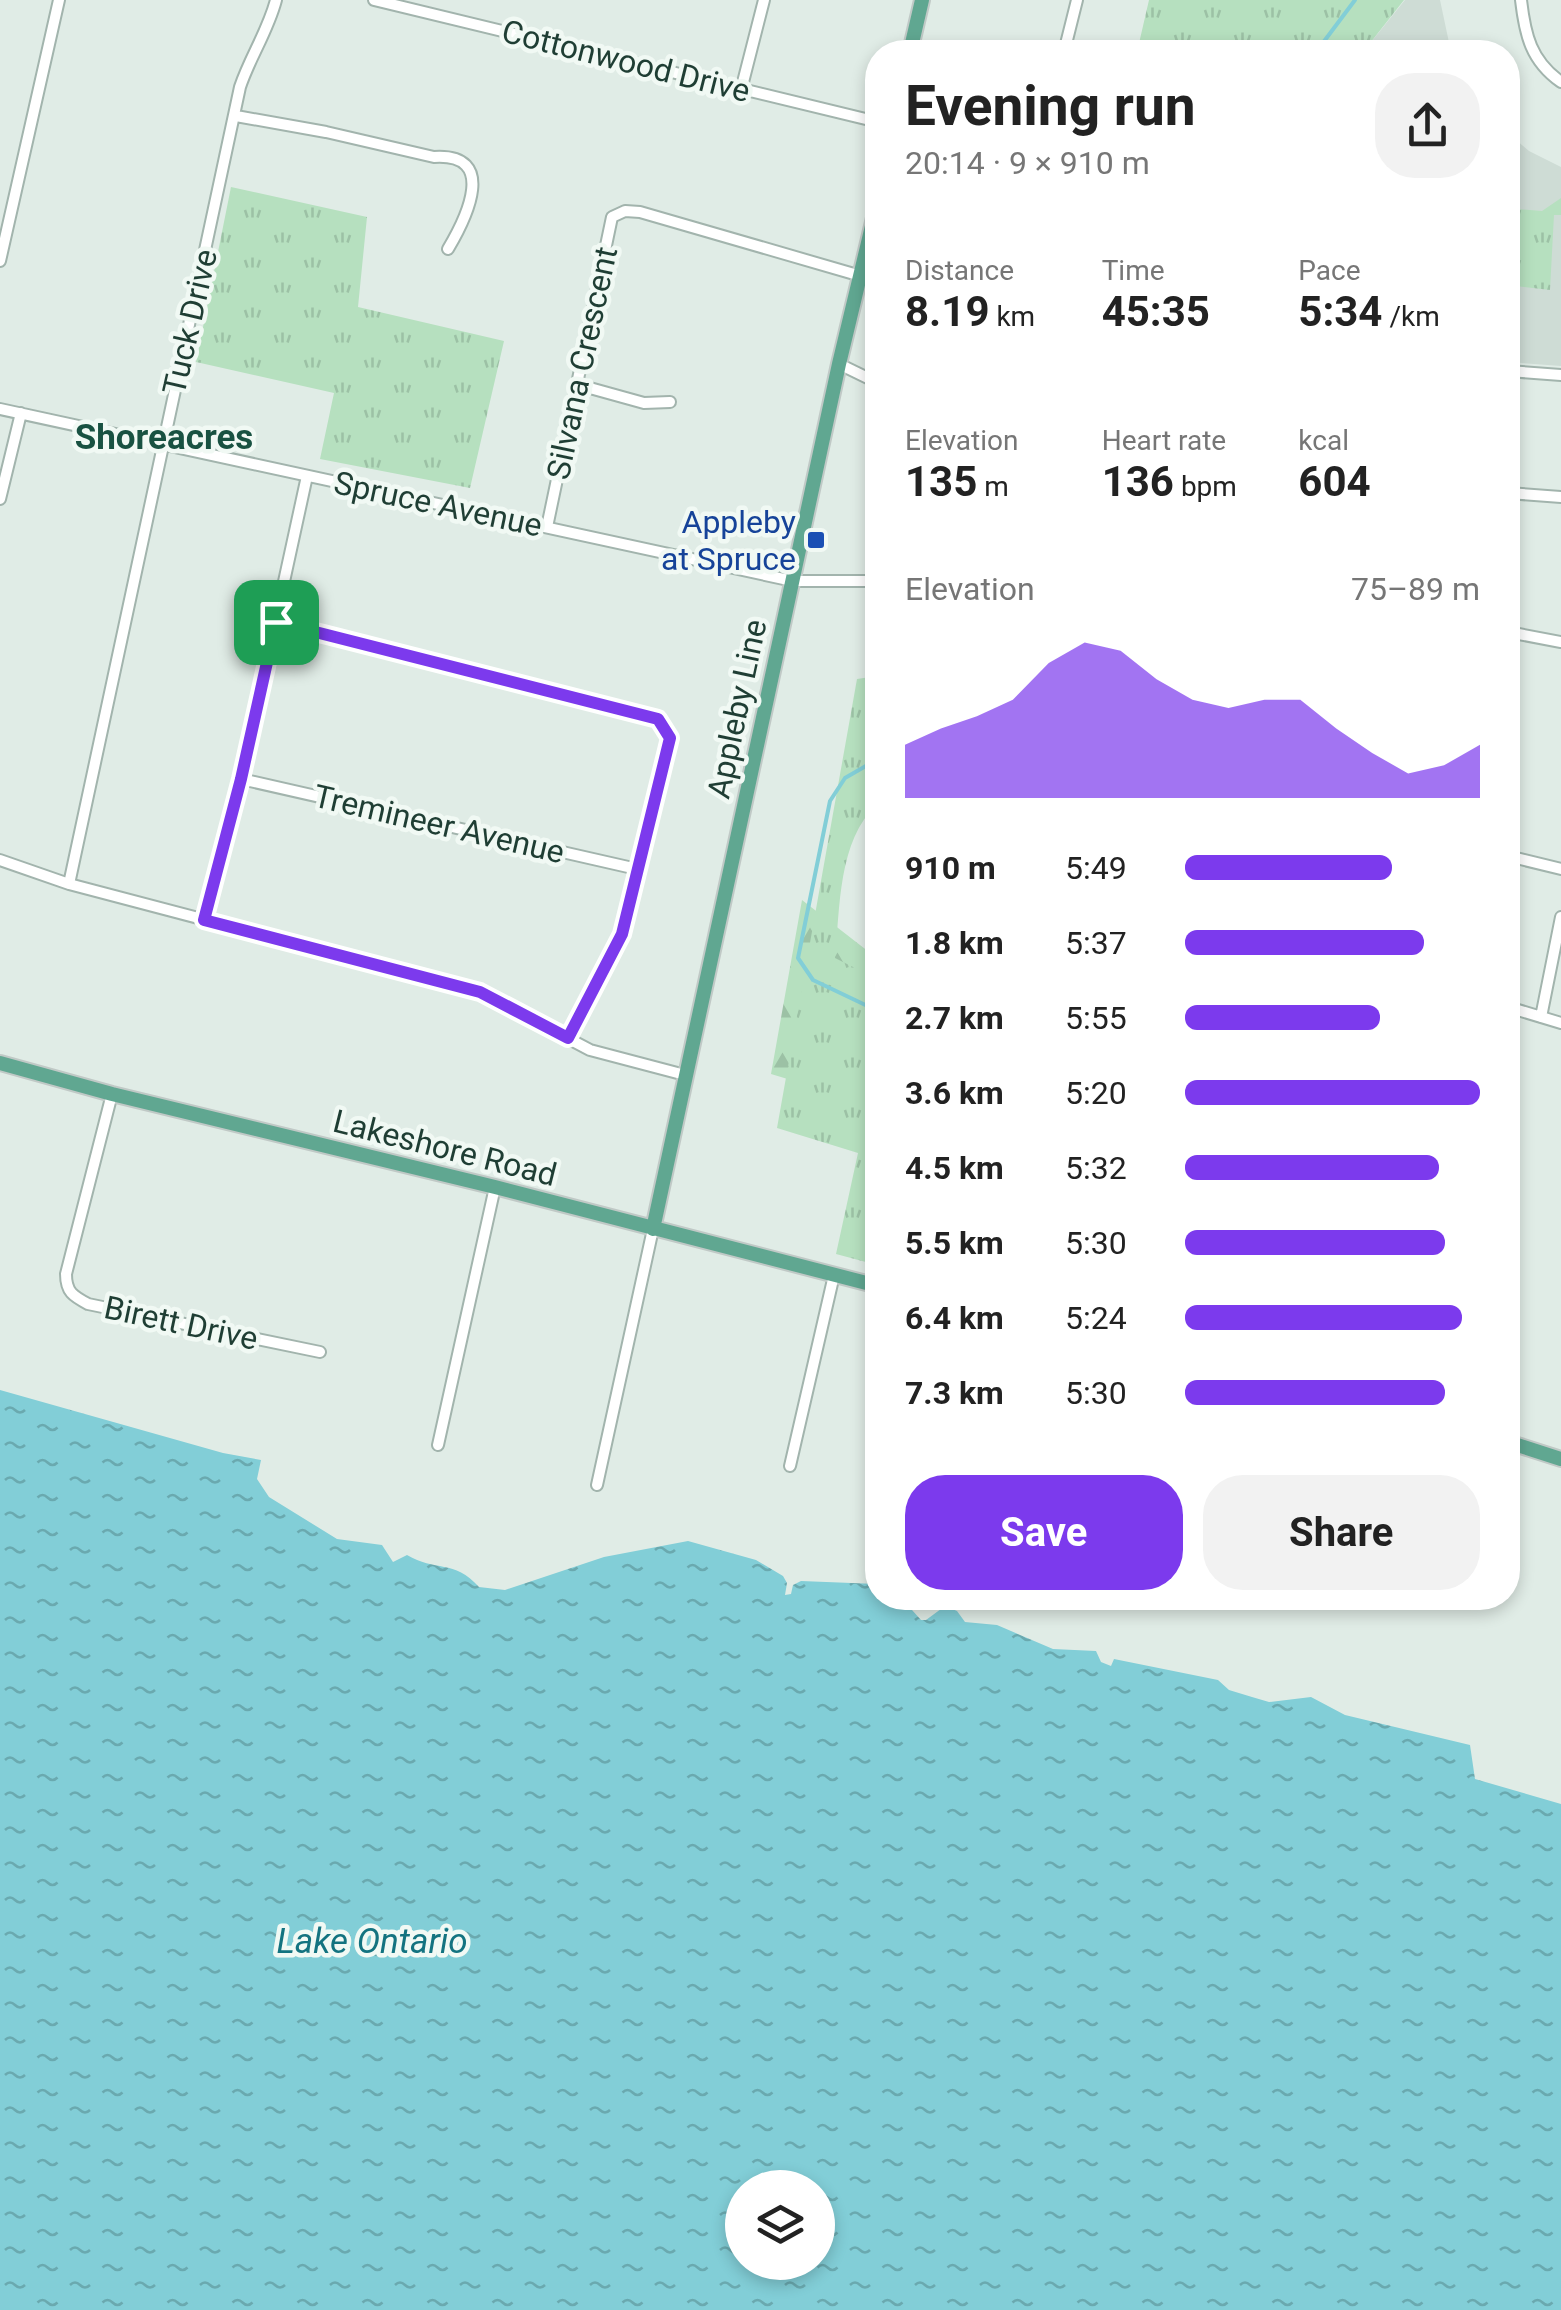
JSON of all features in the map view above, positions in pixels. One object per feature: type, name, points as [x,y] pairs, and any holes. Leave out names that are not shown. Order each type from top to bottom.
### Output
[{"type":"main road","points":[[913,40],[922,0]]},
{"type":"main road","name":"Appleby Line","points":[[653,1229],[865,258]]},
{"type":"main road","name":"Lakeshore Road","points":[[0,1063],[865,1283]]},
{"type":"main road","points":[[1520,1446],[1561,1459]]},
{"type":"street","points":[[0,261],[59,0]]},
{"type":"street","name":"Tuck Drive","points":[[70,884],[244,74],[271,22],[276,0]]},
{"type":"street","name":"Cottonwood Drive","points":[[374,0],[865,119]]},
{"type":"street","points":[[741,90],[764,0]]},
{"type":"street","points":[[1067,40],[1077,0]]},
{"type":"street","points":[[1521,0],[1528,41],[1537,62],[1561,82]]},
{"type":"street","points":[[236,116],[466,162],[473,187],[448,249]]},
{"type":"street","name":"Silvana Crescent","points":[[547,527],[612,217],[625,211],[640,212],[861,276]]},
{"type":"street","points":[[839,364],[865,377]]},
{"type":"street","points":[[1520,372],[1561,375]]},
{"type":"street","points":[[579,386],[644,403],[670,402]]},
{"type":"street","name":"Spruce Avenue","points":[[0,409],[793,581],[865,581]]},
{"type":"street","points":[[0,499],[21,413]]},
{"type":"street","points":[[204,920],[241,779],[307,476]]},
{"type":"street","points":[[1520,494],[1561,497]]},
{"type":"street","points":[[276,622],[658,719],[670,738],[622,934],[568,1038]]},
{"type":"street","points":[[1520,634],[1561,642]]},
{"type":"street","name":"Tremineer Avenue","points":[[241,779],[636,869]]},
{"type":"street","points":[[1520,859],[1561,869]]},
{"type":"street","points":[[0,860],[70,884],[480,992],[602,1055],[685,1076]]},
{"type":"street","points":[[1541,1017],[1561,917]]},
{"type":"street","points":[[1520,1010],[1561,1023]]},
{"type":"street","name":"Birett Drive","points":[[112,1094],[66,1274],[66,1286],[72,1295],[88,1304],[320,1352]]},
{"type":"street","points":[[438,1445],[495,1187]]},
{"type":"street","points":[[597,1485],[653,1229]]},
{"type":"street","points":[[790,1466],[834,1275]]},
{"type":"shaded area","points":[[1405,0],[1440,0],[1448,40],[1373,40]]},
{"type":"shaded area","points":[[1520,143],[1561,167],[1561,366],[1520,363]]},
{"type":"green space","points":[[1149,0],[1404,0],[1372,40],[1140,40]]},
{"type":"green space","points":[[231,187],[367,217],[358,307],[504,341],[470,488],[320,459],[334,393],[196,362]]},
{"type":"green space","points":[[1561,198],[1561,215],[1554,215],[1550,290],[1520,286],[1520,209],[1542,211]]},
{"type":"green space","points":[[865,678],[865,818],[843,876],[835,958],[865,973],[865,1262],[836,1254],[858,1153],[777,1128],[857,679]]},
{"type":"green space","points":[[802,900],[865,949],[865,1102],[771,1074]]},
{"type":"water","name":"Lake Ontario","points":[[0,1390],[223,1453],[261,1460],[257,1479],[269,1497],[337,1539],[382,1545],[393,1562],[407,1555],[453,1569],[479,1587],[505,1590],[604,1557],[688,1541],[756,1560],[783,1576],[787,1583],[785,1595],[791,1594],[793,1585],[801,1581],[865,1584],[865,1610],[912,1610],[926,1620],[940,1610],[955,1610],[965,1622],[997,1625],[1053,1649],[1096,1651],[1101,1662],[1111,1666],[1114,1659],[1218,1680],[1229,1690],[1269,1702],[1311,1697],[1345,1715],[1470,1745],[1475,1779],[1561,1804],[1561,2310],[0,2310]]},
{"type":"waterway","points":[[1325,40],[1355,0]]},
{"type":"waterway","points":[[865,766],[845,778],[830,801],[798,958],[813,980],[865,1005]]},
{"type":"place","name":"Appleby at Spruce","points":[[816,540]]},
{"type":"district","name":"Shoreacres","points":[[164,437]]},
{"type":"route","points":[[276,622],[658,719],[670,738],[622,934],[568,1038],[480,992],[204,920],[276,622]]}]
